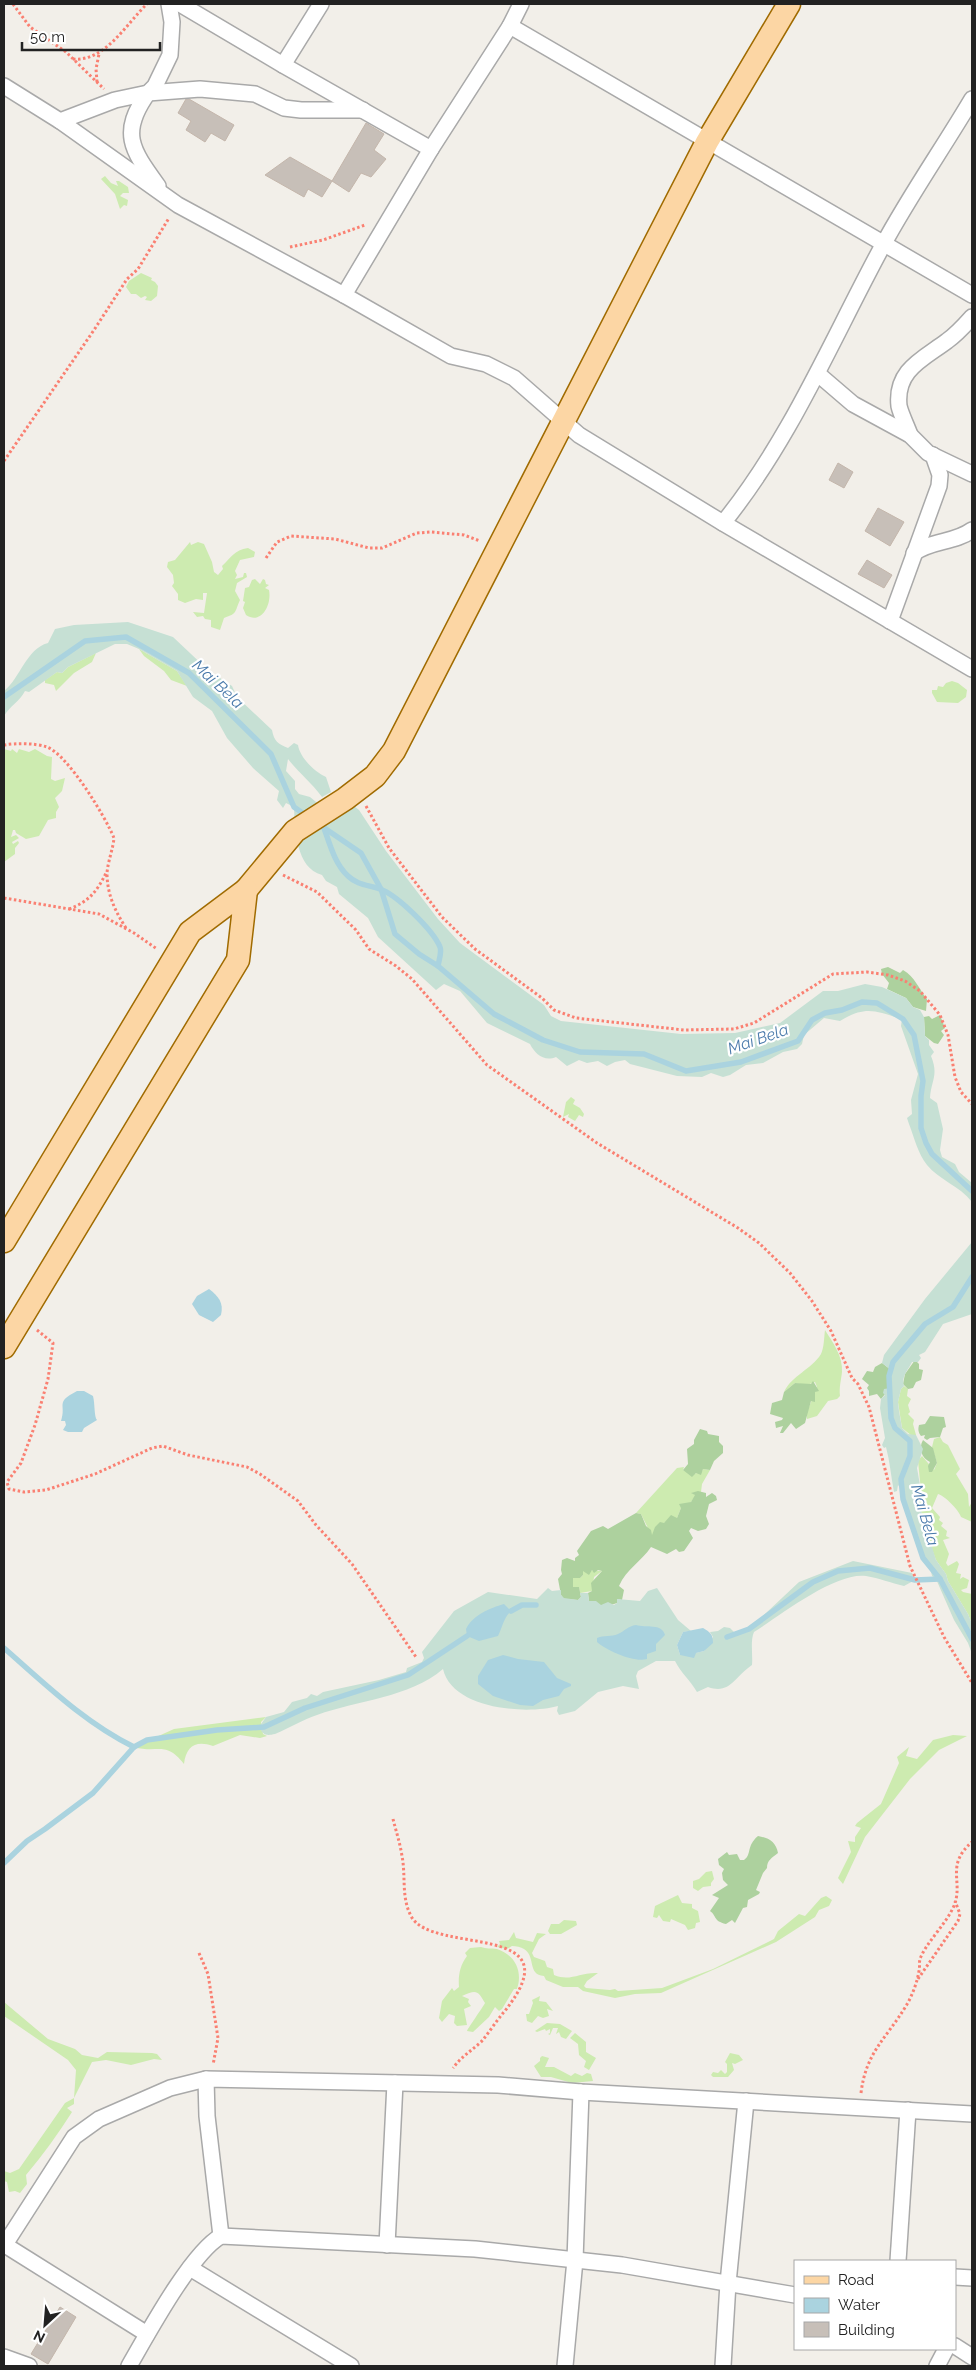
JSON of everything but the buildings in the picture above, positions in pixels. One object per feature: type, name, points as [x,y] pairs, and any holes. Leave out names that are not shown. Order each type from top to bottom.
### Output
[{"type":"main road","points":[[4,1241],[190,932],[246,890],[295,831],[350,795],[374,776],[394,750],[707,142],[789,4]]},
{"type":"main road","points":[[4,1347],[238,960],[246,890]]},
{"type":"street","points":[[168,4],[172,22],[170,55],[155,86],[148,93],[132,118],[133,143],[140,162],[172,201]]},
{"type":"street","points":[[180,4],[283,66],[431,149]]},
{"type":"street","points":[[283,66],[321,4]]},
{"type":"street","points":[[344,295],[431,149],[510,26],[521,4]]},
{"type":"street","points":[[510,26],[972,295]]},
{"type":"street","points":[[4,86],[60,122],[172,201],[451,356],[486,364],[514,378],[579,435],[723,523],[972,669]]},
{"type":"street","points":[[60,122],[115,100],[148,93],[200,89],[255,94],[284,108],[301,110],[363,110]]},
{"type":"street","points":[[723,523],[744,498],[818,374],[884,244],[972,99]]},
{"type":"street","points":[[972,317],[960,332],[916,361],[903,380],[899,394],[900,408],[910,435],[918,445],[933,455],[972,474]]},
{"type":"street","points":[[818,374],[853,404],[910,435]]},
{"type":"street","points":[[890,622],[939,486],[940,475],[933,455]]},
{"type":"street","points":[[914,553],[924,546],[966,535],[972,530]]},
{"type":"street","points":[[209,2079],[207,2116],[221,2236]]},
{"type":"street","points":[[147,2334],[4,2246],[74,2137],[99,2119],[170,2088],[209,2079],[498,2085],[581,2092],[972,2114]]},
{"type":"street","points":[[387,2245],[394,2083]]},
{"type":"street","points":[[565,2366],[575,2260],[581,2092]]},
{"type":"street","points":[[723,2366],[728,2284],[746,2101]]},
{"type":"street","points":[[898,2260],[908,2110]]},
{"type":"street","points":[[129,2366],[147,2334],[190,2268],[214,2240],[221,2236],[475,2249],[622,2265],[794,2294]]},
{"type":"street","points":[[190,2268],[351,2366]]},
{"type":"street","points":[[956,2277],[972,2278]]},
{"type":"street","points":[[956,2347],[972,2357]]},
{"type":"street","points":[[937,2366],[945,2350]]},
{"type":"street","points":[[4,2356],[29,2366]]},
{"type":"path","points":[[14,4],[30,27],[73,59],[115,100]]},
{"type":"path","points":[[73,59],[80,60],[99,53],[147,4]]},
{"type":"path","points":[[97,82],[96,70],[99,53]]},
{"type":"path","points":[[4,461],[127,279],[138,269],[172,201]]},
{"type":"path","points":[[268,254],[323,240],[367,224]]},
{"type":"path","points":[[266,558],[277,542],[291,536],[335,538],[369,548],[382,548],[417,533],[439,532],[464,535],[499,547]]},
{"type":"path","points":[[4,745],[47,747],[57,753],[79,779],[114,838],[107,872],[111,900],[126,928]]},
{"type":"path","points":[[350,795],[442,917],[476,949],[549,1003],[554,1010],[576,1018],[684,1030],[727,1030],[754,1023],[833,974],[867,972],[888,975],[905,981],[920,991],[940,1015],[951,1049],[955,1076],[961,1092],[972,1104]]},
{"type":"path","points":[[265,866],[305,885],[333,906],[356,930],[369,949],[396,966],[412,979],[487,1065],[604,1147],[738,1228],[759,1243],[790,1273],[812,1301],[831,1331],[852,1378],[858,1384],[866,1400],[910,1566],[944,1637],[972,1683]]},
{"type":"path","points":[[68,909],[82,904],[92,896],[107,872]]},
{"type":"path","points":[[4,898],[99,914],[126,928],[173,960]]},
{"type":"path","points":[[22,1317],[53,1343],[48,1379],[41,1406],[21,1463],[7,1482],[9,1489],[24,1492],[46,1490],[95,1474],[152,1448],[163,1446],[188,1455],[247,1468],[260,1474],[298,1501],[316,1525],[352,1564],[416,1657]]},
{"type":"path","points":[[393,1819],[403,1857],[406,1900],[411,1916],[417,1924],[441,1933],[504,1948],[517,1955],[523,1968],[523,1984],[482,2041],[460,2058],[445,2084]]},
{"type":"path","points":[[856,2107],[865,2068],[873,2052],[906,2006],[916,1981],[920,1959],[954,1907],[956,1863],[972,1842]]},
{"type":"path","points":[[916,1981],[958,1921],[960,1914],[955,1901]]},
{"type":"path","points":[[199,1953],[208,1974],[218,2038],[209,2079]]},
{"type":"green space","points":[[105,176],[111,183],[118,186],[116,181],[119,181],[128,187],[129,193],[123,193],[120,196],[128,200],[127,206],[124,205],[120,209],[115,194],[101,179]]},
{"type":"green space","points":[[141,273],[152,278],[151,280],[158,286],[157,296],[151,301],[145,300],[147,297],[145,296],[141,298],[136,294],[131,294],[126,287],[129,281]]},
{"type":"green space","points":[[190,542],[191,545],[198,542],[204,544],[214,572],[218,575],[223,569],[222,566],[236,552],[248,548],[255,552],[254,557],[240,560],[235,571],[237,575],[235,579],[243,577],[244,573],[246,573],[247,577],[237,583],[235,591],[240,600],[235,612],[224,618],[220,630],[211,627],[211,620],[205,619],[203,616],[197,617],[193,612],[204,613],[207,593],[203,593],[203,600],[196,599],[185,603],[178,600],[178,594],[172,586],[174,583],[173,575],[167,567],[168,562],[175,560]]},
{"type":"green space","points":[[255,579],[260,584],[263,579],[269,585],[265,588],[269,590],[269,602],[261,615],[251,617],[246,615],[243,608],[245,602],[243,601],[245,588],[249,587],[252,580]]},
{"type":"green space","points":[[128,622],[173,637],[208,670],[232,686],[237,697],[272,730],[275,739],[279,743],[288,748],[294,743],[298,745],[299,750],[309,764],[326,777],[331,792],[322,797],[288,759],[286,771],[295,781],[295,789],[299,794],[310,797],[327,811],[345,799],[359,810],[386,851],[438,919],[460,943],[544,1005],[551,1016],[561,1021],[681,1034],[735,1033],[780,1023],[823,991],[838,991],[865,984],[882,987],[906,998],[913,1007],[920,1010],[924,1017],[925,1036],[929,1040],[929,1045],[934,1052],[931,1056],[934,1073],[930,1098],[937,1103],[943,1129],[940,1150],[942,1157],[955,1164],[959,1172],[972,1183],[972,1202],[927,1165],[916,1145],[907,1118],[912,1114],[911,1100],[918,1074],[901,1026],[902,1019],[871,1011],[857,1013],[840,1021],[824,1018],[804,1035],[802,1044],[797,1049],[783,1052],[763,1063],[746,1065],[723,1077],[711,1073],[702,1077],[677,1076],[630,1064],[625,1060],[607,1066],[598,1061],[587,1063],[579,1060],[567,1066],[556,1057],[544,1058],[540,1056],[530,1044],[487,1023],[460,991],[444,984],[436,990],[378,937],[368,918],[339,894],[337,887],[326,881],[322,875],[313,871],[307,865],[296,837],[294,807],[286,803],[283,808],[277,800],[279,791],[253,768],[227,738],[212,711],[193,697],[177,671],[139,649],[127,644],[115,644],[68,667],[62,673],[57,672],[29,692],[25,691],[4,716],[4,691],[34,651],[48,643],[55,629],[74,625]]},
{"type":"green space","points":[[139,649],[177,671],[187,686],[171,680],[164,671],[144,656]]},
{"type":"green space","points":[[96,653],[92,662],[74,673],[56,691],[54,685],[45,683],[45,680],[57,672],[62,673],[68,667]]},
{"type":"green space","points":[[952,681],[967,690],[966,697],[958,703],[937,702],[932,690],[937,690],[938,686],[943,687],[946,683]]},
{"type":"green space","points":[[4,749],[11,751],[12,749],[17,753],[19,749],[29,752],[35,749],[52,757],[51,779],[55,781],[65,778],[62,791],[55,798],[59,807],[56,812],[56,818],[48,820],[39,836],[26,839],[13,830],[11,837],[16,835],[19,838],[12,842],[13,844],[18,841],[19,843],[15,848],[15,854],[4,862]]},
{"type":"green space","points":[[888,967],[900,973],[903,970],[914,980],[927,999],[926,1011],[913,1007],[906,998],[887,989],[889,983],[882,974],[881,969]]},
{"type":"green space","points":[[940,1015],[945,1028],[941,1031],[944,1035],[938,1044],[925,1036],[924,1017],[929,1016],[932,1019]]},
{"type":"green space","points":[[571,1097],[575,1100],[573,1104],[580,1108],[584,1114],[583,1117],[579,1115],[575,1121],[568,1117],[569,1114],[563,1117],[566,1102]]},
{"type":"green space","points":[[972,1242],[972,1314],[943,1324],[925,1352],[919,1355],[921,1358],[918,1362],[912,1362],[904,1377],[904,1386],[901,1389],[898,1402],[902,1428],[908,1434],[916,1435],[923,1449],[917,1468],[921,1491],[919,1504],[936,1560],[946,1574],[972,1624],[972,1654],[968,1643],[954,1620],[936,1579],[932,1576],[930,1567],[923,1558],[903,1499],[902,1490],[898,1485],[897,1491],[894,1492],[889,1458],[886,1447],[884,1448],[882,1445],[885,1438],[880,1408],[881,1399],[885,1395],[883,1393],[884,1389],[890,1388],[891,1370],[882,1363],[884,1355],[925,1299]]},
{"type":"green space","points":[[825,1330],[841,1361],[840,1396],[837,1399],[828,1401],[817,1416],[807,1419],[807,1412],[817,1387],[815,1382],[807,1385],[795,1383],[784,1392],[787,1386],[817,1360],[821,1354]]},
{"type":"green space","points":[[915,1360],[919,1364],[919,1369],[923,1370],[921,1380],[916,1382],[913,1388],[908,1389],[903,1384],[905,1374]]},
{"type":"green space","points":[[882,1363],[891,1370],[890,1388],[881,1399],[877,1394],[869,1396],[867,1388],[869,1385],[862,1379],[867,1371],[873,1372],[875,1367]]},
{"type":"green space","points":[[813,1381],[819,1391],[815,1392],[815,1402],[811,1401],[805,1423],[796,1429],[791,1423],[783,1433],[780,1433],[783,1426],[776,1428],[775,1422],[783,1418],[770,1414],[772,1403],[782,1400],[784,1392],[795,1383],[811,1384]]},
{"type":"green space","points":[[904,1386],[908,1389],[907,1396],[911,1399],[908,1405],[910,1412],[908,1414],[914,1420],[913,1424],[916,1435],[912,1436],[902,1428],[898,1402],[901,1389]]},
{"type":"green space","points":[[930,1416],[944,1417],[946,1427],[943,1428],[940,1437],[927,1440],[924,1438],[925,1435],[921,1436],[918,1428],[919,1425],[925,1424]]},
{"type":"green space","points":[[700,1429],[707,1431],[708,1434],[719,1436],[719,1442],[723,1446],[723,1453],[714,1461],[710,1470],[703,1469],[701,1475],[696,1473],[692,1477],[683,1470],[688,1464],[687,1449],[694,1444]]},
{"type":"green space","points":[[940,1437],[948,1445],[960,1469],[956,1474],[968,1494],[969,1507],[972,1502],[972,1522],[961,1517],[958,1511],[944,1497],[938,1494],[932,1508],[943,1523],[941,1526],[947,1531],[946,1536],[950,1538],[943,1540],[949,1554],[946,1563],[948,1566],[957,1561],[959,1564],[956,1573],[961,1574],[960,1579],[963,1577],[969,1580],[967,1588],[961,1590],[972,1594],[972,1624],[946,1574],[936,1560],[919,1504],[921,1491],[918,1461],[922,1456],[934,1470],[937,1463],[932,1447],[934,1439]]},
{"type":"green space","points":[[923,1440],[933,1448],[937,1463],[932,1472],[929,1472],[928,1466],[930,1462],[922,1453]]},
{"type":"green space","points":[[684,1467],[683,1470],[694,1474],[703,1469],[710,1470],[702,1484],[701,1492],[692,1493],[696,1495],[691,1502],[681,1508],[677,1518],[664,1523],[652,1536],[641,1514],[636,1513],[677,1468]]},
{"type":"green space","points":[[698,1491],[706,1493],[706,1497],[712,1493],[716,1496],[717,1500],[709,1504],[706,1516],[709,1524],[706,1529],[698,1531],[691,1528],[689,1531],[693,1538],[684,1551],[679,1552],[676,1549],[667,1554],[651,1547],[622,1580],[619,1586],[624,1590],[622,1600],[617,1599],[617,1603],[603,1605],[589,1601],[588,1593],[592,1591],[591,1583],[602,1571],[598,1570],[594,1573],[592,1570],[589,1575],[583,1571],[583,1575],[580,1578],[573,1578],[573,1587],[579,1587],[581,1597],[578,1600],[564,1599],[561,1595],[558,1579],[562,1574],[562,1560],[567,1558],[575,1561],[575,1558],[579,1555],[577,1551],[591,1531],[603,1526],[608,1529],[636,1513],[641,1514],[652,1535],[655,1527],[660,1522],[664,1523],[671,1515],[677,1518],[681,1508],[679,1504],[691,1502],[695,1495],[691,1493]]},
{"type":"green space","points":[[853,1561],[912,1573],[915,1580],[904,1586],[866,1576],[853,1577],[824,1587],[808,1596],[754,1632],[752,1665],[732,1684],[722,1689],[708,1687],[697,1692],[675,1661],[656,1661],[638,1671],[636,1676],[639,1689],[623,1686],[598,1692],[575,1711],[559,1715],[557,1711],[558,1706],[528,1710],[510,1709],[475,1701],[460,1693],[449,1682],[443,1669],[430,1679],[415,1686],[317,1715],[275,1734],[265,1734],[259,1727],[266,1717],[284,1712],[292,1702],[307,1698],[311,1694],[317,1696],[323,1692],[406,1672],[407,1668],[422,1662],[424,1658],[422,1652],[454,1611],[488,1592],[537,1599],[548,1588],[552,1591],[561,1590],[561,1595],[564,1598],[578,1600],[581,1597],[580,1593],[588,1593],[589,1601],[596,1601],[601,1605],[608,1602],[614,1605],[617,1603],[617,1599],[640,1601],[648,1591],[657,1588],[678,1620],[691,1631],[683,1632],[677,1645],[680,1655],[687,1655],[704,1651],[713,1637],[710,1632],[718,1631],[724,1627],[730,1628],[736,1634],[749,1629],[799,1582]]},
{"type":"green space","points":[[583,1570],[602,1571],[594,1577],[592,1591],[580,1593],[579,1587],[573,1587],[573,1578],[580,1578],[583,1575]]},
{"type":"green space","points":[[266,1717],[261,1722],[263,1734],[267,1736],[260,1738],[240,1735],[213,1746],[197,1744],[187,1753],[184,1764],[172,1752],[161,1749],[134,1747],[174,1729]]},
{"type":"green space","points":[[953,1735],[967,1736],[939,1750],[910,1779],[865,1837],[843,1884],[838,1878],[851,1852],[848,1841],[855,1842],[855,1837],[861,1828],[855,1826],[857,1823],[881,1804],[899,1763],[897,1757],[909,1747],[906,1756],[917,1759],[933,1740]]},
{"type":"green space","points":[[758,1836],[771,1841],[776,1846],[778,1853],[769,1861],[763,1873],[756,1890],[760,1892],[759,1894],[748,1900],[747,1907],[743,1908],[735,1923],[732,1920],[726,1924],[722,1923],[710,1911],[719,1898],[712,1895],[728,1885],[723,1880],[722,1873],[724,1869],[719,1865],[718,1859],[727,1852],[729,1855],[737,1854],[740,1860],[744,1860],[752,1843]]},
{"type":"green space","points":[[712,1871],[714,1879],[711,1886],[703,1887],[698,1891],[693,1888],[693,1881],[699,1879],[706,1872]]},
{"type":"green space","points":[[678,1895],[682,1903],[692,1904],[692,1908],[698,1911],[700,1922],[696,1923],[695,1928],[688,1930],[685,1925],[671,1919],[670,1922],[663,1921],[659,1915],[657,1918],[653,1917],[655,1906]]},
{"type":"green space","points":[[826,1896],[832,1900],[829,1906],[819,1910],[815,1917],[776,1942],[661,1993],[635,1994],[615,1998],[583,1991],[578,1987],[563,1987],[546,1980],[544,1976],[535,1972],[530,1956],[524,1949],[514,1946],[507,1949],[497,1947],[500,1944],[499,1941],[509,1940],[514,1932],[516,1938],[533,1942],[537,1933],[546,1934],[539,1939],[532,1953],[534,1957],[545,1961],[547,1967],[553,1969],[554,1975],[570,1977],[598,1973],[587,1981],[584,1986],[586,1988],[615,1989],[618,1991],[662,1988],[713,1969],[774,1939],[778,1931],[799,1914],[805,1916],[821,1898]]},
{"type":"green space","points":[[564,1920],[576,1921],[577,1925],[561,1934],[550,1934],[548,1931],[551,1924],[559,1924]]},
{"type":"green space","points":[[470,1948],[497,1949],[509,1955],[516,1964],[519,1982],[517,1989],[514,1989],[502,2009],[499,2011],[495,2007],[489,2017],[473,2032],[467,2031],[485,2003],[476,1992],[462,1996],[469,1999],[468,2002],[471,2006],[464,2009],[467,2025],[457,2026],[454,2023],[455,2016],[449,2014],[442,2022],[439,2018],[442,2001],[452,1988],[454,1991],[459,1987],[460,1971],[467,1956],[465,1953]]},
{"type":"green space","points":[[540,1996],[539,2001],[546,2002],[553,2011],[547,2009],[549,2016],[543,2018],[538,2016],[532,2023],[527,2021],[526,2014],[529,2014],[533,2003],[532,2000]]},
{"type":"green space","points":[[4,2002],[48,2039],[75,2049],[82,2055],[98,2058],[107,2052],[152,2053],[157,2054],[162,2060],[154,2059],[131,2065],[106,2060],[92,2062],[74,2098],[76,2070],[68,2060],[4,2016]]},
{"type":"green space","points":[[547,2023],[560,2024],[572,2031],[566,2039],[561,2037],[559,2032],[556,2034],[558,2028],[553,2028],[550,2035],[548,2034],[550,2029],[535,2031]]},
{"type":"green space","points":[[575,2033],[586,2042],[586,2052],[596,2058],[589,2070],[584,2067],[586,2061],[579,2055],[578,2044],[570,2038]]},
{"type":"green space","points":[[730,2053],[739,2055],[743,2060],[735,2064],[732,2063],[734,2070],[728,2077],[713,2077],[711,2075],[713,2072],[718,2073],[721,2070],[725,2074],[727,2072],[727,2064],[725,2062]]},
{"type":"green space","points":[[542,2056],[549,2058],[545,2067],[554,2067],[571,2076],[575,2073],[582,2076],[587,2073],[591,2074],[593,2081],[572,2083],[551,2077],[541,2077],[534,2066],[540,2061]]},
{"type":"green space","points":[[74,2098],[74,2104],[67,2108],[72,2112],[26,2175],[27,2184],[20,2193],[15,2191],[9,2192],[7,2182],[4,2181],[4,2171],[10,2173],[19,2169],[65,2103]]},
{"type":"water","points":[[209,1289],[218,1297],[222,1306],[221,1315],[213,1322],[199,1315],[192,1304],[197,1296]]},
{"type":"water","points":[[77,1391],[84,1391],[93,1396],[97,1420],[84,1428],[82,1432],[68,1432],[63,1430],[66,1425],[65,1421],[61,1421],[63,1401]]},
{"type":"water","points":[[504,1604],[511,1611],[498,1636],[479,1641],[467,1636],[466,1629],[477,1616]]},
{"type":"water","points":[[636,1625],[657,1627],[665,1635],[656,1644],[656,1651],[647,1654],[647,1659],[642,1660],[621,1655],[597,1642],[597,1638],[615,1635]]},
{"type":"water","points":[[703,1628],[711,1634],[713,1643],[704,1651],[696,1653],[694,1658],[680,1655],[677,1645],[683,1632]]},
{"type":"water","points":[[503,1655],[544,1662],[557,1678],[571,1684],[571,1686],[564,1689],[559,1696],[543,1700],[533,1706],[520,1705],[493,1696],[478,1684],[478,1676],[488,1660]]},
{"type":"waterway","name":"Mai Bela","points":[[4,697],[85,641],[126,637],[189,673],[271,754],[294,807],[308,817]]},
{"type":"waterway","name":"Mai Bela","points":[[317,823],[361,853],[381,889],[395,934],[419,954],[438,966],[494,1014],[543,1040],[580,1052],[644,1054],[686,1071],[741,1062],[798,1041],[812,1020],[825,1013],[842,1010],[862,1002],[877,1003],[903,1019],[914,1035],[923,1081],[921,1128],[926,1143],[932,1154],[972,1191]]},
{"type":"waterway","name":"Mai Bela","points":[[324,828],[336,860],[348,876],[359,883],[380,889],[396,898],[430,932],[441,949],[438,966]]},
{"type":"waterway","name":"Mai Bela","points":[[972,1277],[953,1307],[925,1324],[893,1362],[889,1376],[891,1418],[895,1428],[910,1441],[910,1456],[901,1479],[903,1499],[923,1558],[940,1579],[972,1639]]},
{"type":"waterway","points":[[727,1637],[749,1629],[813,1582],[838,1571],[870,1568],[915,1580],[940,1579]]},
{"type":"waterway","points":[[511,1611],[522,1605],[536,1605]]},
{"type":"waterway","points":[[4,1863],[27,1841],[93,1793],[134,1747],[147,1740],[217,1730],[264,1727],[305,1708],[408,1675],[467,1636]]},
{"type":"waterway","points":[[4,1648],[82,1715],[134,1747]]}]
